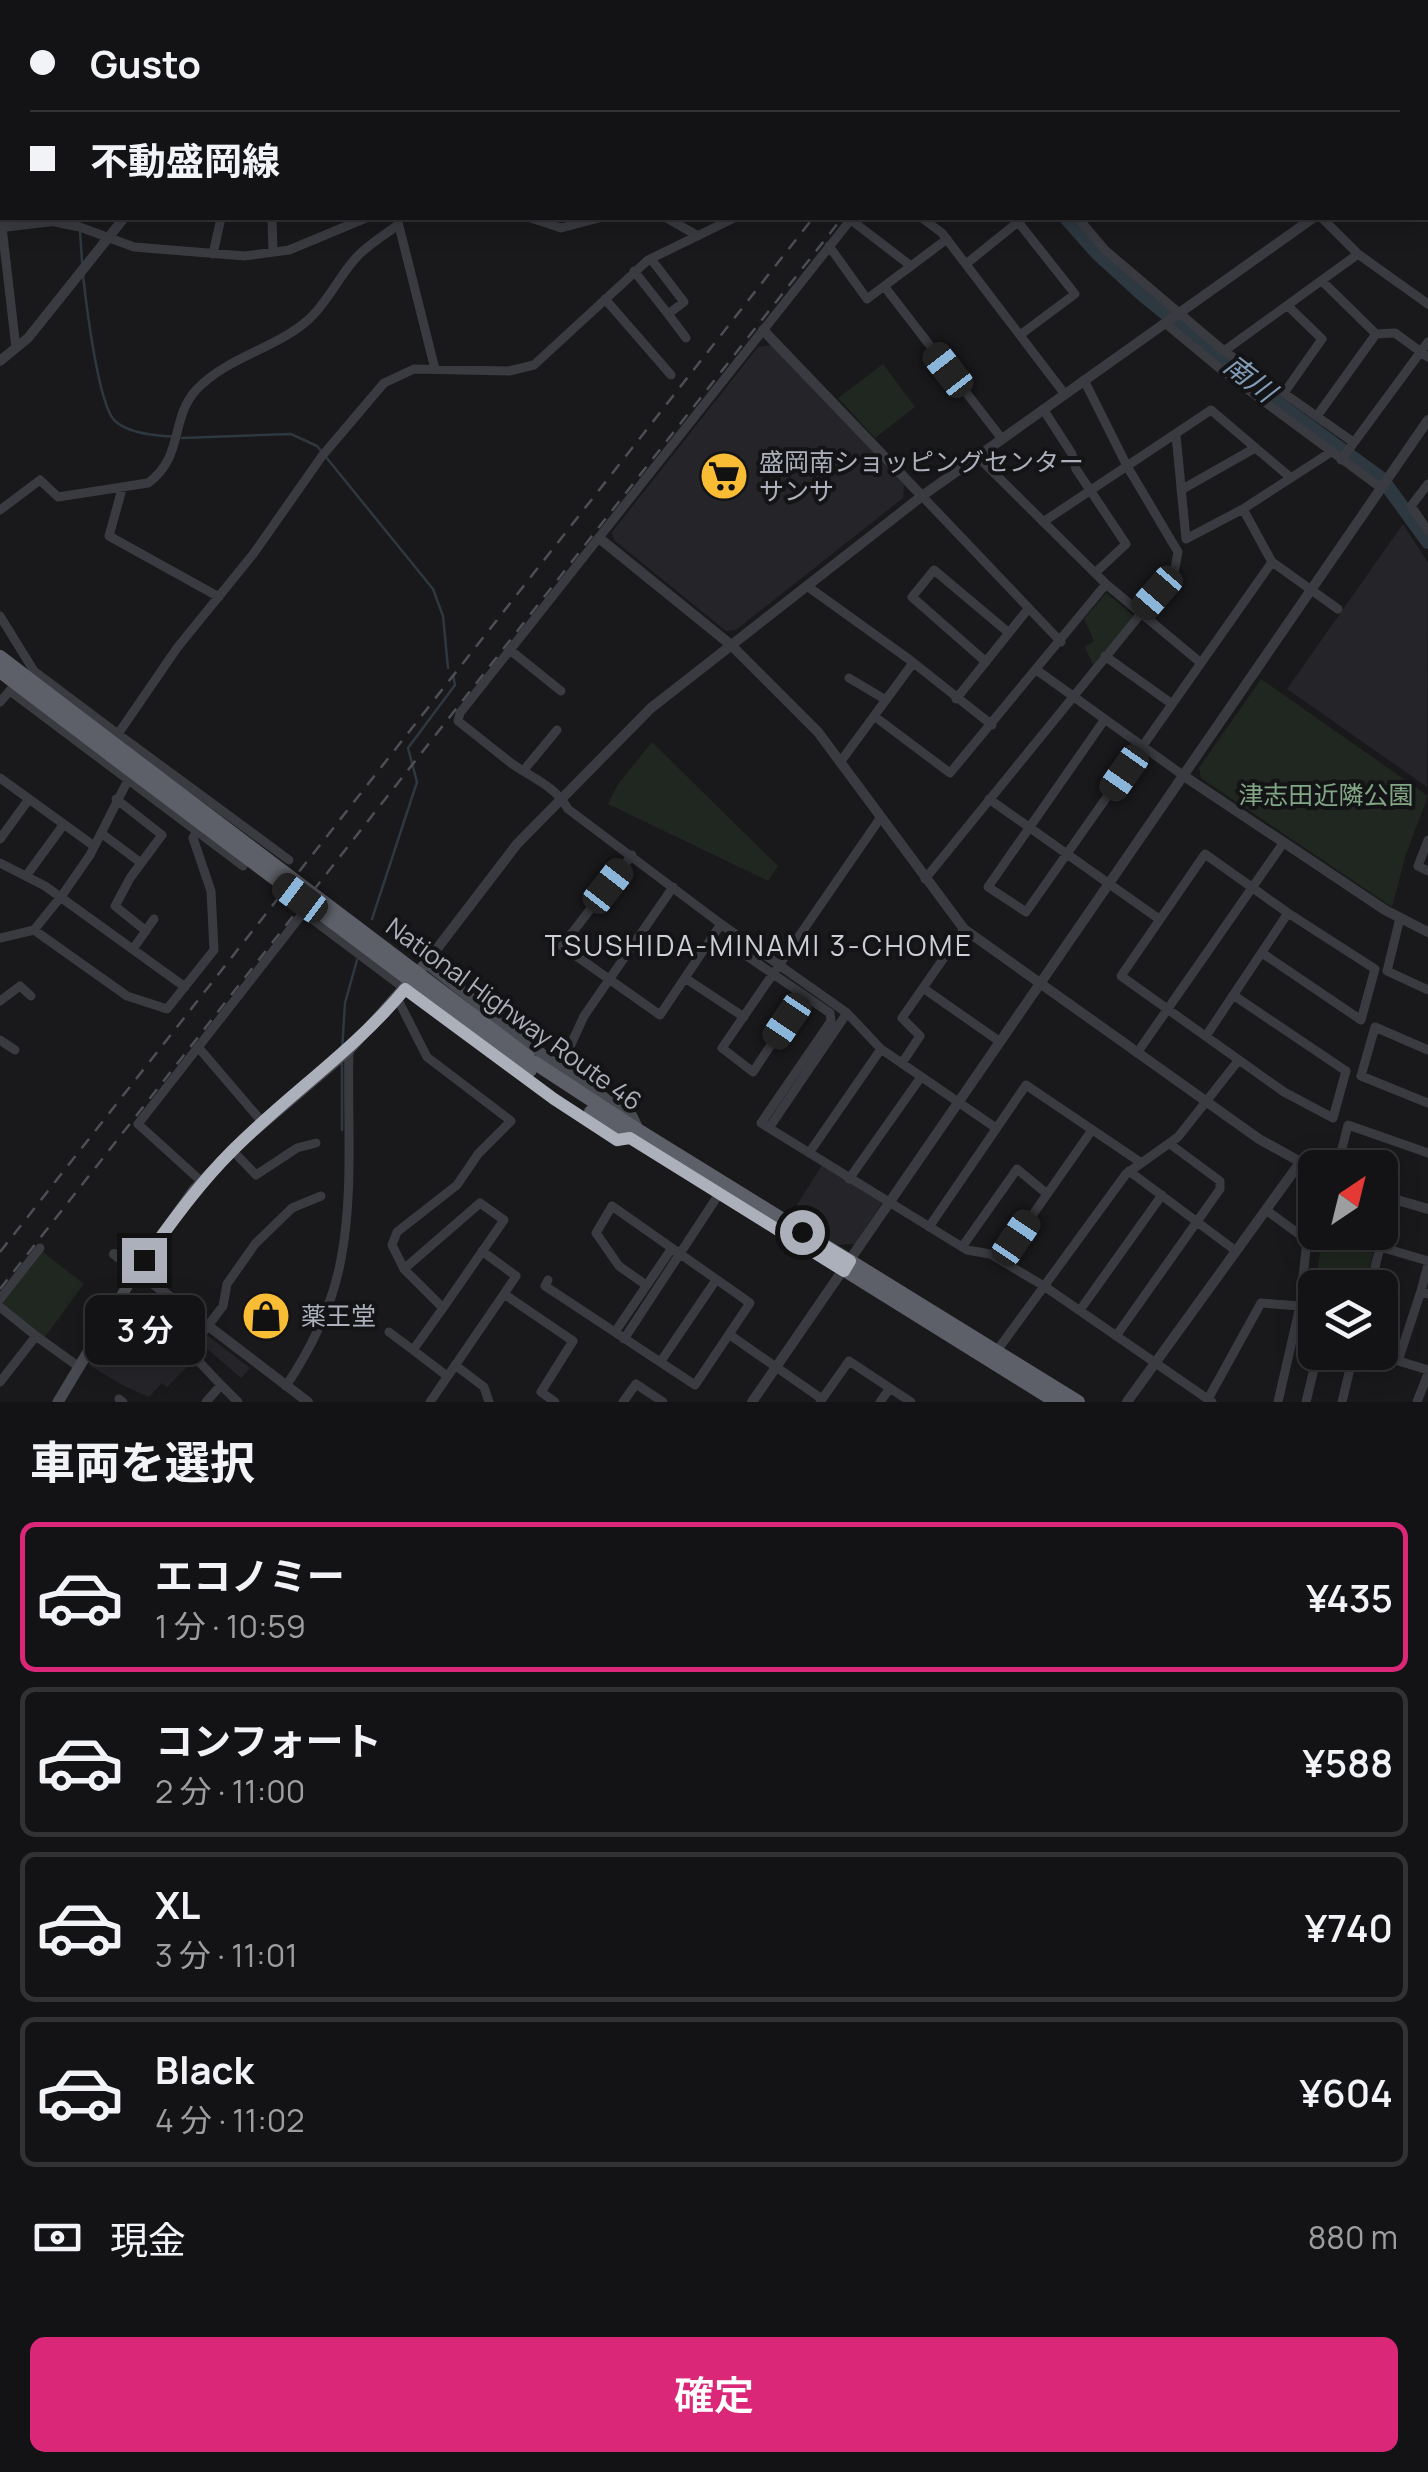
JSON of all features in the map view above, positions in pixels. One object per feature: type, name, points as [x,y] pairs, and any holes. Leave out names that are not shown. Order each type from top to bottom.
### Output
[{"type":"highway","name":"National Highway Route 46","points":[[0,657],[17,683]]},
{"type":"highway","name":"National Highway Route 46","points":[[0,671],[116,746],[533,1066],[719,1194],[996,1352],[1042,1393],[1078,1402]]},
{"type":"highway","name":"National Highway Route 46","points":[[634,1135],[1057,1402]]},
{"type":"main road","points":[[58,1402],[137,1270],[202,1182],[232,1150],[344,1054],[426,963],[560,1068],[632,1116],[634,1135],[617,1140],[401,994]]},
{"type":"street","points":[[0,361],[28,338],[122,220]]},
{"type":"street","points":[[214,254],[221,220]]},
{"type":"street","points":[[272,220],[272,252]]},
{"type":"street","points":[[16,348],[1,224],[54,221],[134,247],[245,256],[289,250],[361,220]]},
{"type":"street","points":[[537,220],[561,228],[592,220]]},
{"type":"street","points":[[670,220],[698,236]]},
{"type":"street","points":[[116,746],[177,648],[219,598],[324,454],[384,382],[414,369],[521,370],[547,355],[634,271],[730,220]]},
{"type":"street","points":[[851,220],[460,713],[458,721],[561,797],[568,809],[830,1012],[830,1020],[761,1123],[962,1247],[990,1254],[1044,1286],[1210,1400],[1261,1303],[1298,1302]]},
{"type":"street","points":[[853,220],[911,266]]},
{"type":"street","points":[[924,220],[947,240],[1064,393]]},
{"type":"street","points":[[966,264],[1018,220]]},
{"type":"street","points":[[1020,220],[1074,294],[1020,335]]},
{"type":"street","points":[[1080,220],[1105,250],[1224,351],[1354,442]]},
{"type":"street","points":[[426,963],[517,844],[651,708],[922,496],[1311,220]]},
{"type":"street","points":[[1324,220],[1358,254],[1428,304]]},
{"type":"street","points":[[0,510],[40,480],[58,497],[148,484],[171,458],[184,410],[194,392],[214,374],[312,318],[355,259],[398,222],[435,369]]},
{"type":"street","points":[[830,246],[867,299],[947,240]]},
{"type":"street","points":[[1224,351],[1358,254]]},
{"type":"street","points":[[651,259],[684,302],[668,314]]},
{"type":"street","points":[[634,271],[686,338]]},
{"type":"street","points":[[1322,281],[1376,334],[1395,333],[1424,354]]},
{"type":"street","points":[[884,286],[1002,439]]},
{"type":"street","points":[[605,299],[672,375]]},
{"type":"street","points":[[1284,393],[1322,340],[1289,306]]},
{"type":"street","points":[[1165,324],[1381,488]]},
{"type":"street","points":[[764,330],[1061,642]]},
{"type":"street","points":[[1317,416],[1376,334]]},
{"type":"street","points":[[1341,460],[1424,354],[1428,342]]},
{"type":"street","points":[[925,879],[1174,573],[1178,552],[1127,466],[1084,380]]},
{"type":"street","points":[[1043,409],[1126,544],[1095,574]]},
{"type":"street","points":[[1043,522],[1211,410],[1291,478]]},
{"type":"street","points":[[752,1402],[1428,420]]},
{"type":"street","points":[[1176,434],[1186,539],[1243,509],[1331,452]]},
{"type":"street","points":[[1180,490],[1255,448]]},
{"type":"street","points":[[978,457],[1095,574],[1201,663]]},
{"type":"street","points":[[1428,484],[1411,506],[1428,531]]},
{"type":"street","points":[[122,489],[109,536],[219,598]]},
{"type":"street","points":[[1243,509],[1272,562],[1338,609]]},
{"type":"street","points":[[598,538],[731,645],[777,688],[841,761],[964,929],[1298,1163]]},
{"type":"street","points":[[1106,719],[988,887],[1026,912],[1272,562]]},
{"type":"street","points":[[986,662],[912,597],[934,570],[1009,633]]},
{"type":"street","points":[[874,716],[950,773],[1106,584]]},
{"type":"street","points":[[807,586],[992,726]]},
{"type":"street","points":[[956,699],[1028,609]]},
{"type":"street","points":[[0,616],[34,671],[116,746],[288,860]]},
{"type":"street","points":[[510,650],[561,691]]},
{"type":"street","points":[[1105,656],[1172,704]]},
{"type":"street","points":[[0,702],[17,683],[24,658]]},
{"type":"street","points":[[841,761],[913,663]]},
{"type":"street","points":[[1038,671],[1184,776],[1400,918],[1428,932]]},
{"type":"street","points":[[849,678],[886,700]]},
{"type":"street","points":[[17,683],[128,780],[242,866]]},
{"type":"street","points":[[524,770],[557,730]]},
{"type":"street","points":[[0,778],[94,846]]},
{"type":"street","points":[[0,938],[34,930],[94,846],[128,780]]},
{"type":"street","points":[[0,840],[29,799]]},
{"type":"street","points":[[116,799],[161,833],[114,906],[146,931]]},
{"type":"street","points":[[989,799],[1159,920]]},
{"type":"street","points":[[804,995],[753,1072],[722,1048],[880,816]]},
{"type":"street","points":[[26,876],[64,824]]},
{"type":"street","points":[[34,930],[136,1001],[167,1009],[214,950],[211,891],[193,838],[197,830]]},
{"type":"street","points":[[100,833],[141,863]]},
{"type":"street","points":[[1428,840],[1418,866],[1428,870]]},
{"type":"street","points":[[1138,1053],[1284,842]]},
{"type":"street","points":[[1233,995],[1346,1070],[1333,1118],[1284,1092],[1120,976],[1205,854],[1375,969],[1361,1020],[1262,953]]},
{"type":"street","points":[[632,856],[562,946],[660,1014],[721,924]]},
{"type":"street","points":[[0,863],[60,897],[185,987]]},
{"type":"street","points":[[560,1068],[584,1016],[673,887]]},
{"type":"street","points":[[202,1182],[138,1124],[300,910],[401,994],[427,1057],[511,1121],[478,1154],[458,1186],[398,1232],[392,1245],[404,1269],[443,1308]]},
{"type":"street","points":[[1206,1036],[1288,913]]},
{"type":"street","points":[[1400,918],[1388,971],[1428,990]]},
{"type":"street","points":[[133,949],[154,919]]},
{"type":"street","points":[[902,1064],[920,1036],[902,1018],[964,929]]},
{"type":"street","points":[[744,954],[848,1013],[881,1049],[996,1128]]},
{"type":"street","points":[[685,978],[744,1017]]},
{"type":"street","points":[[0,1001],[20,986],[31,996]]},
{"type":"street","points":[[923,988],[999,1041]]},
{"type":"street","points":[[769,1128],[848,1013]]},
{"type":"street","points":[[1428,1050],[1375,1027],[1361,1076],[1428,1103]]},
{"type":"street","points":[[0,1040],[15,1050]]},
{"type":"street","points":[[198,1047],[262,1124]]},
{"type":"street","points":[[809,1153],[881,1049]]},
{"type":"street","points":[[286,1386],[308,1352],[341,1262],[348,1177],[344,1054]]},
{"type":"street","points":[[996,1352],[1129,1171],[1170,1144],[1208,1103],[1238,1061]]},
{"type":"street","points":[[850,1178],[921,1077]]},
{"type":"street","points":[[928,1227],[1026,1085],[1140,1162]]},
{"type":"street","points":[[1342,1150],[1348,1126],[1428,1153]]},
{"type":"street","points":[[1001,1260],[1092,1130]]},
{"type":"street","points":[[232,1150],[256,1175],[297,1148],[316,1143]]},
{"type":"street","points":[[1116,1336],[1220,1189],[1220,1181],[1170,1144]]},
{"type":"street","points":[[1128,1402],[1298,1165]]},
{"type":"street","points":[[962,1247],[1017,1169],[1046,1193]]},
{"type":"street","points":[[1129,1171],[1236,1251]]},
{"type":"street","points":[[619,1335],[719,1194]]},
{"type":"street","points":[[238,1402],[188,1351],[223,1306],[228,1284],[255,1244],[292,1208],[321,1196]]},
{"type":"street","points":[[1080,1310],[1162,1196]]},
{"type":"street","points":[[1398,1200],[1428,1209]]},
{"type":"street","points":[[404,1269],[480,1203],[504,1220],[413,1350]]},
{"type":"street","points":[[548,1280],[545,1286],[695,1384],[750,1304],[612,1206],[596,1233],[620,1266],[646,1285]]},
{"type":"street","points":[[1266,1210],[1307,1240],[1304,1270]]},
{"type":"street","points":[[0,1299],[40,1248]]},
{"type":"street","points":[[1389,1250],[1428,1263],[1424,1293],[1398,1361],[1428,1372],[1417,1402]]},
{"type":"street","points":[[430,1402],[516,1276],[482,1251]]},
{"type":"street","points":[[619,1335],[646,1285],[676,1251]]},
{"type":"street","points":[[114,1254],[308,1402]]},
{"type":"street","points":[[661,1361],[716,1280]]},
{"type":"street","points":[[504,1294],[573,1341],[538,1397],[555,1402]]},
{"type":"street","points":[[0,1307],[79,1367]]},
{"type":"street","points":[[1278,1402],[1298,1311]]},
{"type":"street","points":[[389,1332],[447,1376]]},
{"type":"street","points":[[730,1335],[821,1400],[849,1361],[911,1402]]},
{"type":"street","points":[[0,1382],[36,1336]]},
{"type":"street","points":[[455,1365],[484,1386],[489,1402]]},
{"type":"street","points":[[1306,1402],[1314,1370]]},
{"type":"street","points":[[1342,1402],[1350,1370]]},
{"type":"street","points":[[623,1402],[636,1384],[663,1402]]},
{"type":"street","points":[[206,1402],[221,1385]]},
{"type":"street","points":[[880,1402],[890,1388]]},
{"type":"shaded area","points":[[771,345],[904,485],[903,498],[736,630],[726,631],[614,540],[612,532],[758,347]]},
{"type":"shaded area","points":[[1403,524],[1428,563],[1427,787],[1287,689]]},
{"type":"shaded area","points":[[824,1162],[884,1200],[855,1244],[837,1245],[790,1216]]},
{"type":"shaded area","points":[[126,1303],[158,1326],[172,1308],[198,1328],[200,1335],[203,1332],[250,1368],[241,1378],[197,1340],[189,1351],[196,1358],[167,1387],[162,1383],[149,1397],[122,1385],[89,1365]]},
{"type":"green space","points":[[883,364],[915,407],[875,438],[838,398]]},
{"type":"green space","points":[[1106,593],[1134,616],[1093,665],[1085,647],[1094,641],[1084,619]]},
{"type":"green space","name":"津志田近隣公園","points":[[1261,679],[1428,796],[1406,854],[1392,907],[1201,778],[1199,768]]},
{"type":"green space","points":[[652,742],[778,866],[768,881],[608,804],[618,784]]},
{"type":"green space","points":[[39,1249],[84,1284],[42,1341],[0,1307],[0,1299]]},
{"type":"green space","points":[[1320,1250],[1373,1253],[1369,1270],[1317,1270]]},
{"type":"waterway","name":"南川","points":[[1068,220],[1143,295],[1257,388],[1382,479],[1428,542]]},
{"type":"waterway","points":[[80,230],[82,262]]},
{"type":"waterway","points":[[83,275],[94,351],[108,410],[114,420],[127,428],[174,437]]},
{"type":"waterway","points":[[182,438],[291,434],[317,446],[433,589],[443,616],[448,668]]},
{"type":"waterway","points":[[372,919],[417,782],[408,748],[455,685],[453,675]]},
{"type":"waterway","points":[[342,1051],[345,1003],[357,960]]},
{"type":"waterway","points":[[342,1064],[342,1130]]},
{"type":"railway","points":[[0,1252],[811,220]]},
{"type":"railway","points":[[0,1289],[840,220]]},
{"type":"place","name":"盛岡南ショッピングセンター サンサ","points":[[724,476]]},
{"type":"place","name":"薬王堂","points":[[266,1316]]},
{"type":"district","name":"TSUSHIDA-MINAMI 3-CHOME","points":[[759,946]]},
{"type":"route","points":[[144,1260],[194,1190],[232,1150],[348,1050],[405,989],[554,1099],[617,1140],[630,1138],[844,1271],[850,1261],[802,1232]]}]
